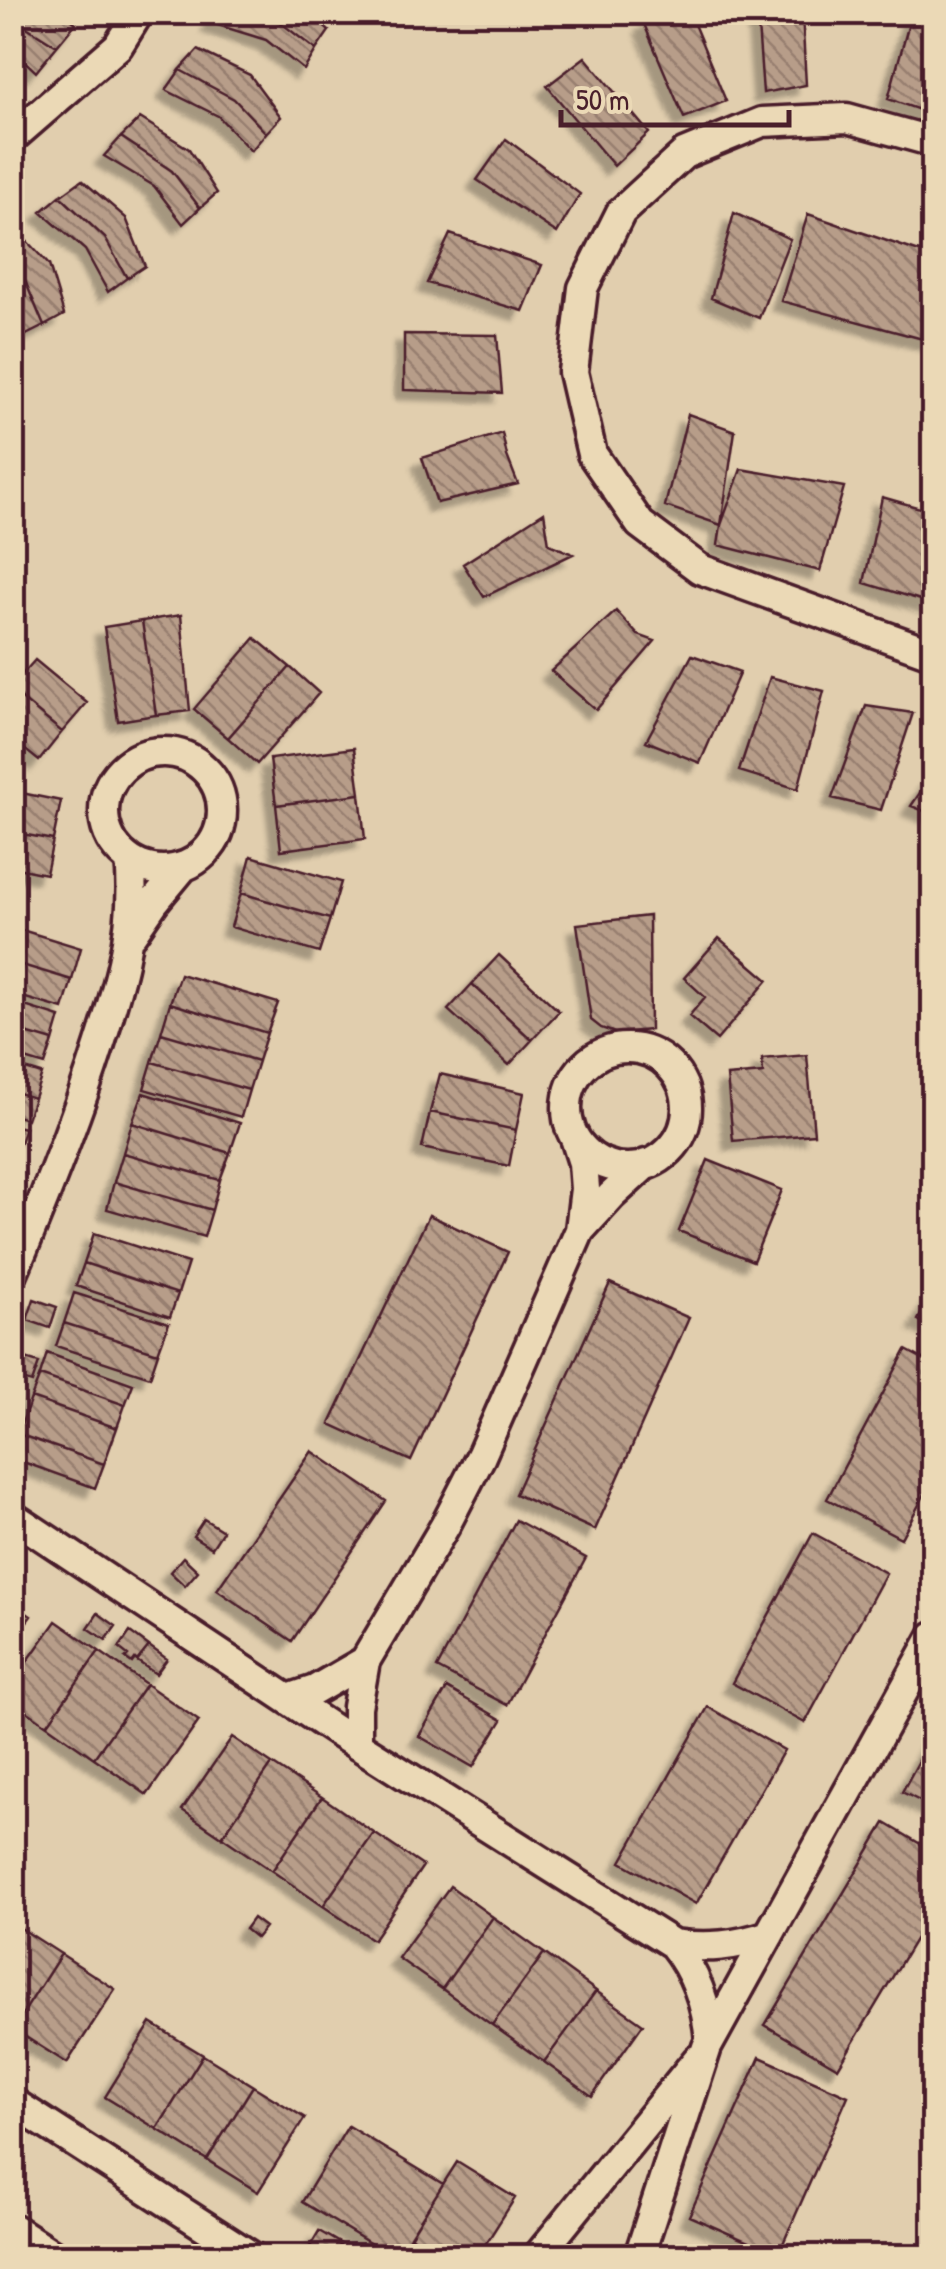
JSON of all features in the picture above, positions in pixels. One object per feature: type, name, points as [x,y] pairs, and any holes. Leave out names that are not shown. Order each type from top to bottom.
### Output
[{"type":"street","points":[[12,138],[118,46],[139,12]]},
{"type":"street","points":[[934,142],[847,118],[762,122],[684,154],[621,212],[582,288],[573,372],[592,454],[640,524],[700,569],[934,654]]},
{"type":"street","points":[[180,754],[196,762],[210,774],[219,790],[220,827],[212,844],[200,858],[183,867],[147,868],[130,860],[116,848],[107,832],[106,795],[114,778],[126,764],[143,755],[180,754]]},
{"type":"street","points":[[12,1275],[76,1115],[105,1028],[129,940],[130,860]]},
{"type":"street","points":[[129,940],[183,867]]},
{"type":"street","points":[[357,1745],[357,1707],[365,1661],[446,1526],[481,1456],[580,1230],[586,1190],[568,1120],[572,1084],[582,1068],[614,1049],[651,1052],[679,1078],[686,1113],[682,1132],[671,1148],[647,1164],[580,1230]]},
{"type":"street","points":[[575,1138],[586,1153],[602,1163],[620,1167],[647,1164]]},
{"type":"street","points":[[15,1516],[357,1745],[674,1944],[685,1958],[702,1996],[709,2044],[639,2256]]},
{"type":"street","points":[[538,2256],[709,2044],[934,1636]]},
{"type":"street","points":[[288,1699],[315,1690],[365,1661]]},
{"type":"street","points":[[674,1944],[712,1948],[769,1935]]},
{"type":"street","points":[[12,2102],[250,2256]]},
{"type":"street","points":[[12,2228],[56,2256]]},
{"type":"building","points":[[12,12],[61,12],[76,23],[57,46],[25,26]]},
{"type":"building","points":[[216,12],[254,12],[280,22],[316,50],[304,70],[266,40],[211,23]]},
{"type":"building","points":[[254,12],[309,12],[329,31],[316,50],[280,22]]},
{"type":"building","points":[[665,12],[689,12],[726,101],[684,118],[644,24]]},
{"type":"building","points":[[757,12],[802,12],[806,85],[763,93]]},
{"type":"building","points":[[912,12],[934,12],[934,115],[888,99]]},
{"type":"building","points":[[12,14],[57,46],[36,72],[12,49]]},
{"type":"building","points":[[198,50],[250,75],[281,117],[266,133],[234,99],[180,70]]},
{"type":"building","points":[[585,57],[649,133],[614,166],[547,86]]},
{"type":"building","points":[[180,70],[234,99],[266,133],[251,151],[218,116],[166,90]]},
{"type":"building","points":[[140,118],[189,149],[217,193],[200,208],[172,171],[121,137]]},
{"type":"building","points":[[121,137],[172,171],[200,208],[183,224],[154,186],[104,156]]},
{"type":"building","points":[[506,139],[580,194],[557,233],[477,180]]},
{"type":"building","points":[[82,180],[126,218],[145,266],[127,278],[105,238],[60,196]]},
{"type":"building","points":[[60,196],[105,238],[127,278],[108,292],[85,250],[41,212]]},
{"type":"building","points":[[734,213],[790,239],[759,318],[711,298]]},
{"type":"building","points":[[808,214],[934,257],[934,342],[781,301]]},
{"type":"building","points":[[12,225],[49,265],[64,315],[44,326],[26,283],[12,266]]},
{"type":"building","points":[[450,234],[542,265],[523,311],[427,283]]},
{"type":"building","points":[[12,266],[26,283],[44,326],[24,336],[12,310]]},
{"type":"building","points":[[404,334],[497,335],[502,393],[404,390]]},
{"type":"building","points":[[688,414],[735,431],[721,525],[665,506]]},
{"type":"building","points":[[502,433],[518,484],[437,503],[422,458]]},
{"type":"building","points":[[741,469],[844,487],[820,571],[718,545]]},
{"type":"building","points":[[882,497],[934,512],[934,604],[864,583]]},
{"type":"building","points":[[544,512],[549,544],[573,554],[484,597],[463,564]]},
{"type":"building","points":[[616,611],[638,635],[655,641],[596,710],[551,671]]},
{"type":"building","points":[[181,615],[190,711],[156,715],[142,621]]},
{"type":"building","points":[[142,621],[156,715],[118,721],[104,627]]},
{"type":"building","points":[[255,638],[290,667],[228,738],[194,709]]},
{"type":"building","points":[[692,655],[740,672],[700,763],[646,741]]},
{"type":"building","points":[[35,660],[87,703],[62,732],[12,691]]},
{"type":"building","points":[[290,667],[319,693],[257,764],[228,738]]},
{"type":"building","points":[[770,677],[824,691],[798,789],[739,771]]},
{"type":"building","points":[[12,691],[62,732],[39,761],[12,739]]},
{"type":"building","points":[[866,706],[913,713],[881,810],[832,798]]},
{"type":"building","points":[[354,748],[360,794],[276,805],[270,759]]},
{"type":"building","points":[[934,772],[934,812],[932,814],[911,806]]},
{"type":"building","points":[[12,791],[61,801],[53,840],[12,832]]},
{"type":"building","points":[[360,794],[365,839],[281,850],[276,805]]},
{"type":"building","points":[[12,832],[53,840],[46,874],[12,867]]},
{"type":"building","points":[[251,856],[341,882],[330,919],[241,893]]},
{"type":"building","points":[[241,893],[330,919],[319,953],[231,927]]},
{"type":"building","points":[[649,916],[650,1030],[615,1033],[601,1028],[591,1020],[577,924]]},
{"type":"building","points":[[12,927],[81,948],[72,980],[12,962]]},
{"type":"building","points":[[719,938],[768,980],[717,1040],[689,1016],[705,997],[684,978]]},
{"type":"building","points":[[499,955],[559,1011],[532,1040],[472,984]]},
{"type":"building","points":[[12,962],[72,980],[63,1009],[12,994]]},
{"type":"building","points":[[180,974],[278,1003],[267,1033],[170,1003]]},
{"type":"building","points":[[472,984],[532,1040],[509,1065],[448,1010]]},
{"type":"building","points":[[12,1002],[60,1017],[53,1041],[12,1029]]},
{"type":"building","points":[[170,1003],[267,1033],[258,1061],[161,1033]]},
{"type":"building","points":[[12,1029],[53,1041],[45,1065],[12,1055]]},
{"type":"building","points":[[161,1033],[258,1061],[249,1090],[152,1062]]},
{"type":"building","points":[[807,1055],[814,1134],[733,1141],[727,1076],[763,1073],[762,1059]]},
{"type":"building","points":[[152,1062],[249,1090],[241,1117],[144,1089]]},
{"type":"building","points":[[12,1065],[42,1074],[34,1098],[12,1091]]},
{"type":"building","points":[[440,1074],[524,1093],[516,1130],[430,1112]]},
{"type":"building","points":[[12,1091],[34,1098],[27,1119],[12,1115]]},
{"type":"building","points":[[143,1093],[240,1123],[230,1153],[132,1123]]},
{"type":"building","points":[[430,1112],[516,1130],[509,1166],[422,1148]]},
{"type":"building","points":[[132,1123],[230,1153],[220,1180],[123,1153]]},
{"type":"building","points":[[12,1125],[25,1128],[18,1149],[12,1147]]},
{"type":"building","points":[[123,1153],[220,1180],[212,1210],[114,1182]]},
{"type":"building","points":[[708,1160],[782,1190],[753,1261],[679,1231]]},
{"type":"building","points":[[114,1182],[212,1210],[204,1237],[107,1209]]},
{"type":"building","points":[[429,1215],[508,1252],[411,1461],[330,1424]]},
{"type":"building","points":[[94,1233],[188,1263],[178,1294],[84,1263]]},
{"type":"building","points":[[84,1263],[178,1294],[170,1317],[76,1286]]},
{"type":"building","points":[[610,1283],[689,1318],[595,1530],[515,1494]]},
{"type":"building","points":[[934,1290],[934,1328],[918,1320]]},
{"type":"building","points":[[74,1293],[169,1323],[158,1353],[64,1323]]},
{"type":"building","points":[[34,1299],[57,1307],[50,1328],[27,1320]]},
{"type":"building","points":[[64,1323],[158,1353],[150,1377],[56,1346]]},
{"type":"building","points":[[906,1350],[934,1365],[934,1477],[901,1538],[827,1499]]},
{"type":"building","points":[[47,1353],[133,1384],[125,1405],[40,1375]]},
{"type":"building","points":[[12,1355],[39,1363],[32,1383],[12,1377]]},
{"type":"building","points":[[40,1375],[125,1405],[117,1428],[31,1398]]},
{"type":"building","points":[[31,1398],[117,1428],[104,1464],[18,1434]]},
{"type":"building","points":[[18,1434],[104,1464],[95,1488],[12,1458]]},
{"type":"building","points":[[312,1451],[386,1501],[292,1641],[217,1590]]},
{"type":"building","points":[[204,1519],[223,1531],[212,1548],[193,1536]]},
{"type":"building","points":[[516,1520],[586,1558],[507,1705],[437,1668]]},
{"type":"building","points":[[813,1533],[886,1573],[805,1723],[732,1683]]},
{"type":"building","points":[[183,1557],[198,1571],[185,1586],[170,1572]]},
{"type":"building","points":[[12,1603],[31,1616],[12,1642]]},
{"type":"building","points":[[98,1613],[116,1626],[106,1640],[88,1628]]},
{"type":"building","points":[[56,1621],[99,1651],[47,1725],[12,1701],[12,1683]]},
{"type":"building","points":[[130,1632],[149,1646],[132,1663],[119,1648]]},
{"type":"building","points":[[149,1646],[167,1659],[156,1674],[137,1661]]},
{"type":"building","points":[[99,1651],[146,1684],[94,1758],[47,1725]]},
{"type":"building","points":[[146,1684],[199,1721],[147,1795],[94,1758]]},
{"type":"building","points":[[447,1688],[502,1720],[473,1767],[419,1736]]},
{"type":"building","points":[[708,1707],[784,1750],[696,1904],[621,1862]]},
{"type":"building","points":[[934,1733],[934,1808],[902,1792]]},
{"type":"building","points":[[232,1737],[272,1764],[222,1837],[182,1810]]},
{"type":"building","points":[[272,1764],[322,1797],[272,1871],[222,1837]]},
{"type":"building","points":[[322,1797],[374,1833],[323,1906],[272,1871]]},
{"type":"building","points":[[885,1823],[934,1852],[934,1908],[838,2068],[765,2025]]},
{"type":"building","points":[[374,1833],[423,1866],[373,1940],[323,1906]]},
{"type":"building","points":[[450,1886],[493,1917],[442,1989],[398,1958]]},
{"type":"building","points":[[493,1917],[544,1953],[492,2025],[442,1989]]},
{"type":"building","points":[[253,1918],[265,1927],[256,1938],[245,1929]]},
{"type":"building","points":[[12,1924],[61,1954],[13,2029]]},
{"type":"building","points":[[544,1953],[596,1991],[544,2062],[492,2025]]},
{"type":"building","points":[[61,1954],[115,1989],[67,2063],[13,2029]]},
{"type":"building","points":[[596,1991],[643,2024],[592,2096],[544,2062]]},
{"type":"building","points":[[151,2023],[203,2055],[157,2129],[105,2097]]},
{"type":"building","points":[[203,2055],[253,2086],[207,2160],[157,2129]]},
{"type":"building","points":[[760,2057],[848,2096],[778,2255],[689,2216]]},
{"type":"building","points":[[253,2086],[305,2118],[258,2192],[207,2160]]},
{"type":"building","points":[[348,2126],[443,2184],[398,2256],[391,2256],[302,2202]]},
{"type":"building","points":[[457,2162],[515,2198],[478,2256],[443,2256],[410,2236]]},
{"type":"building","points":[[319,2231],[341,2244],[333,2256],[323,2256],[309,2248]]}]
